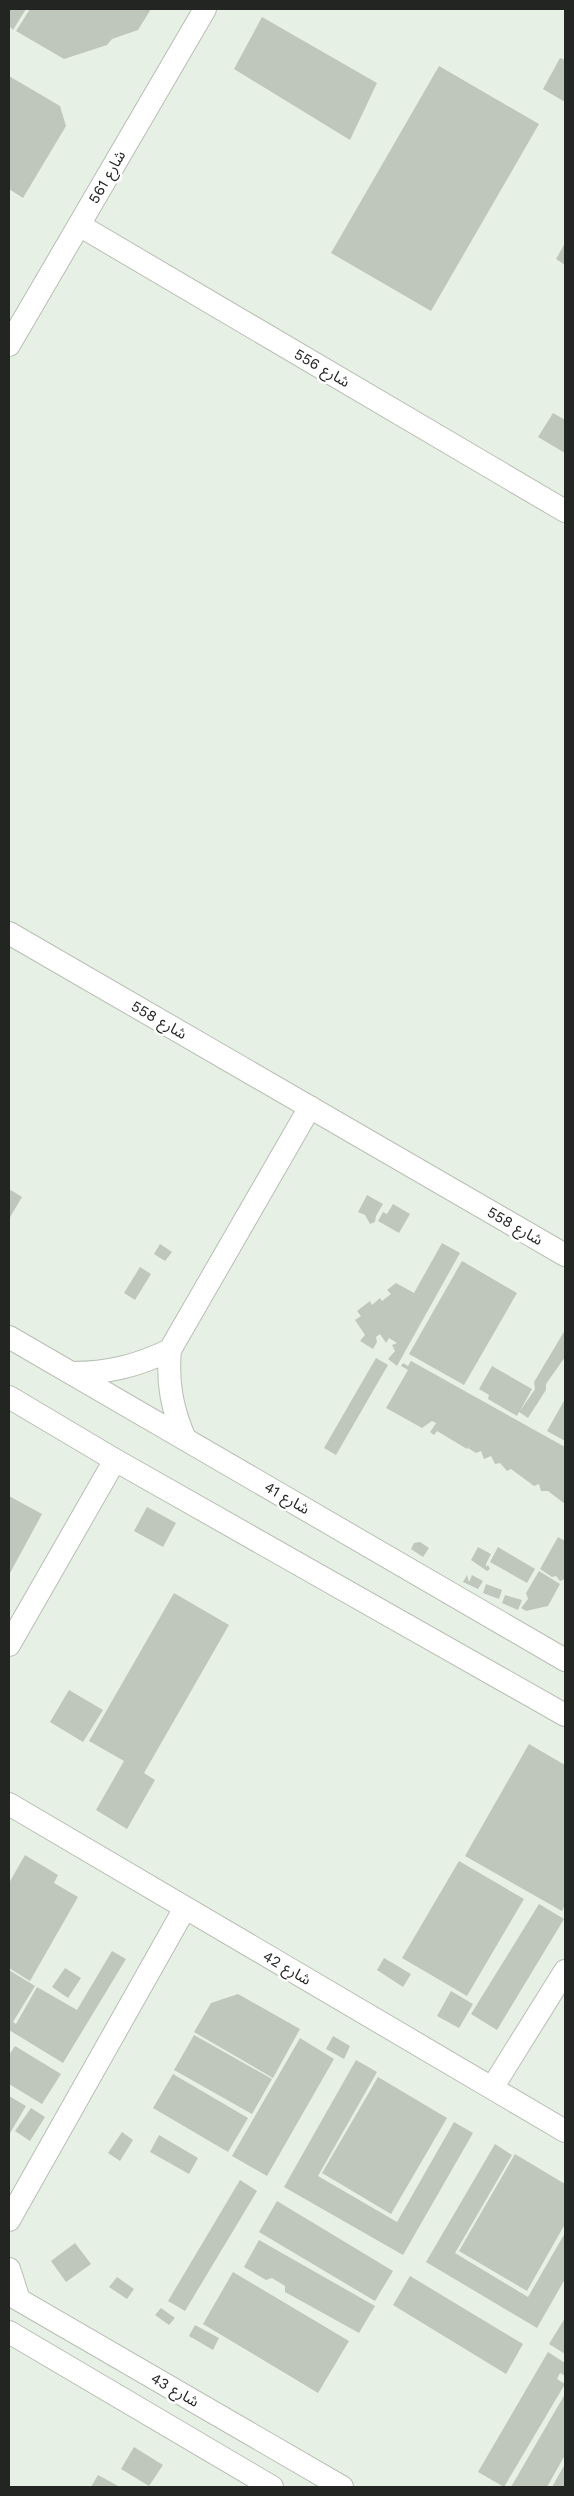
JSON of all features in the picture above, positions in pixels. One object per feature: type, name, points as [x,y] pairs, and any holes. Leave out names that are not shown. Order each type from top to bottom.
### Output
[{"type":"street","name":"شارع 561","points":[[9,345],[205,9]]},
{"type":"street","name":"شارع 556","points":[[79,226],[565,511]]},
{"type":"street","name":"شارع 558","points":[[9,933],[565,1255]]},
{"type":"street","points":[[186,1439],[176,1418],[170,1396],[168,1373],[170,1350],[310,1107]]},
{"type":"street","name":"شارع 41","points":[[9,1337],[565,1660]]},
{"type":"street","points":[[71,1373],[97,1373],[122,1369],[146,1362],[170,1350]]},
{"type":"street","points":[[9,1397],[115,1460],[565,1715]]},
{"type":"street","points":[[9,1646],[115,1460]]},
{"type":"street","name":"شارع 42","points":[[9,1804],[565,2131]]},
{"type":"street","points":[[9,2220],[185,1908]]},
{"type":"street","points":[[492,2088],[565,1970]]},
{"type":"street","points":[[9,2269],[14,2297]]},
{"type":"street","name":"شارع 43","points":[[14,2297],[342,2487]]},
{"type":"street","points":[[9,2332],[270,2486]]},
{"type":"building","points":[[9,9],[26,9],[13,30],[9,26]]},
{"type":"building","points":[[30,9],[151,9],[138,30],[112,39],[107,45],[64,59],[16,31]]},
{"type":"building","points":[[262,17],[377,83],[350,140],[234,69]]},
{"type":"building","points":[[560,58],[565,60],[565,102],[543,89]]},
{"type":"building","points":[[439,66],[539,124],[431,311],[331,253]]},
{"type":"building","points":[[9,76],[60,106],[66,126],[23,198],[9,189]]},
{"type":"building","points":[[565,243],[565,265],[556,259]]},
{"type":"building","points":[[553,413],[565,420],[565,453],[538,437]]},
{"type":"building","points":[[9,1189],[22,1197],[9,1219]]},
{"type":"building","points":[[367,1195],[383,1204],[376,1216],[375,1222],[370,1224],[365,1215],[358,1212]]},
{"type":"building","points":[[393,1204],[410,1214],[399,1233],[378,1221],[383,1212],[387,1214]]},
{"type":"building","points":[[442,1243],[460,1253],[397,1366],[388,1359],[395,1351],[392,1345],[397,1343],[389,1338],[386,1343],[380,1334],[376,1337],[377,1342],[373,1349],[360,1341],[365,1335],[355,1320],[361,1316],[357,1311],[370,1301],[372,1305],[380,1298],[382,1301],[391,1294],[387,1290],[396,1283],[414,1293]]},
{"type":"building","points":[[160,1244],[172,1252],[165,1261],[154,1254]]},
{"type":"building","points":[[462,1261],[517,1293],[464,1385],[409,1354]]},
{"type":"building","points":[[140,1267],[151,1274],[135,1300],[124,1293]]},
{"type":"building","points":[[565,1330],[565,1357],[546,1384],[546,1390],[528,1418],[519,1412],[517,1416],[488,1399],[489,1395],[479,1389],[492,1366],[532,1389],[520,1411],[535,1389],[534,1382]]},
{"type":"building","points":[[376,1358],[388,1365],[336,1455],[324,1448]]},
{"type":"building","points":[[411,1361],[565,1447],[565,1504],[548,1491],[541,1491],[539,1484],[534,1486],[511,1469],[507,1471],[500,1463],[495,1464],[491,1456],[484,1459],[481,1451],[476,1453],[468,1448],[472,1442],[467,1449],[437,1431],[434,1435],[430,1432],[436,1423],[432,1421],[422,1428],[386,1408],[408,1370],[401,1366],[403,1363],[408,1366]]},
{"type":"building","points":[[565,1399],[565,1441],[547,1431]]},
{"type":"building","points":[[9,1496],[42,1514],[9,1575]]},
{"type":"building","points":[[147,1507],[176,1523],[163,1547],[134,1531]]},
{"type":"building","points":[[558,1537],[565,1541],[565,1579],[560,1581],[556,1576],[552,1577],[540,1569]]},
{"type":"building","points":[[420,1542],[429,1548],[423,1557],[411,1549],[414,1543]]},
{"type":"building","points":[[478,1547],[491,1554],[486,1564],[486,1567],[488,1565],[490,1569],[487,1571],[471,1560]]},
{"type":"building","points":[[498,1547],[535,1569],[527,1583],[490,1562]]},
{"type":"building","points":[[539,1571],[560,1584],[548,1606],[526,1611],[521,1608],[528,1599],[526,1593]]},
{"type":"building","points":[[467,1575],[469,1582],[472,1575],[483,1581],[478,1589],[463,1582]]},
{"type":"building","points":[[486,1584],[502,1590],[499,1599],[483,1593]]},
{"type":"building","points":[[174,1593],[229,1625],[144,1773],[155,1780],[127,1829],[96,1810],[124,1761],[89,1741]]},
{"type":"building","points":[[505,1595],[522,1600],[518,1610],[502,1603]]},
{"type":"building","points":[[69,1690],[103,1710],[83,1742],[50,1722]]},
{"type":"building","points":[[529,1744],[565,1765],[565,1905],[562,1911],[465,1856]]},
{"type":"building","points":[[25,1855],[58,1875],[54,1883],[78,1897],[30,1981],[9,1968],[9,1883]]},
{"type":"building","points":[[459,1861],[524,1899],[467,1996],[402,1958]]},
{"type":"building","points":[[539,1904],[564,1919],[497,2030],[471,2014]]},
{"type":"building","points":[[112,1951],[126,1959],[63,2063],[9,2030],[9,1970],[35,1986],[13,2022],[16,2024],[37,1987],[77,2010]]},
{"type":"building","points":[[384,1958],[411,1974],[403,1987],[377,1970]]},
{"type":"building","points":[[65,1968],[81,1978],[68,1998],[52,1987]]},
{"type":"building","points":[[451,1991],[473,2004],[459,2028],[437,2016]]},
{"type":"building","points":[[238,1994],[300,2029],[273,2078],[194,2032],[211,2003]]},
{"type":"building","points":[[194,2035],[272,2079],[252,2114],[174,2070]]},
{"type":"building","points":[[333,2036],[350,2046],[344,2059],[326,2049]]},
{"type":"building","points":[[300,2038],[334,2059],[267,2176],[232,2156]]},
{"type":"building","points":[[15,2046],[61,2074],[42,2104],[9,2084],[9,2055]]},
{"type":"building","points":[[356,2060],[377,2072],[318,2176],[397,2222],[454,2122],[473,2133],[403,2255],[284,2187]]},
{"type":"building","points":[[173,2074],[248,2118],[228,2152],[153,2108]]},
{"type":"building","points":[[378,2077],[447,2118],[391,2214],[322,2173]]},
{"type":"building","points":[[9,2096],[26,2106],[9,2135]]},
{"type":"building","points":[[31,2108],[45,2117],[30,2141],[15,2131]]},
{"type":"building","points":[[122,2132],[133,2140],[120,2161],[108,2153]]},
{"type":"building","points":[[159,2135],[198,2158],[189,2174],[150,2152]]},
{"type":"building","points":[[495,2144],[512,2155],[455,2253],[528,2297],[565,2233],[565,2279],[537,2328],[426,2262]]},
{"type":"building","points":[[515,2154],[565,2184],[565,2224],[527,2291],[459,2251]]},
{"type":"building","points":[[240,2180],[257,2191],[185,2311],[168,2301]]},
{"type":"building","points":[[277,2201],[393,2271],[375,2301],[259,2232]]},
{"type":"building","points":[[259,2240],[375,2306],[359,2333],[285,2292],[285,2286],[272,2278],[266,2280],[244,2267]]},
{"type":"building","points":[[75,2243],[91,2264],[66,2282],[51,2261]]},
{"type":"building","points":[[233,2272],[349,2341],[318,2393],[203,2324]]},
{"type":"building","points":[[410,2276],[523,2344],[506,2374],[393,2305]]},
{"type":"building","points":[[117,2277],[134,2289],[127,2299],[109,2287]]},
{"type":"building","points":[[161,2308],[175,2318],[169,2325],[155,2315]]},
{"type":"building","points":[[565,2318],[565,2354],[549,2344]]},
{"type":"building","points":[[195,2325],[219,2338],[213,2350],[189,2336]]},
{"type":"building","points":[[548,2352],[565,2363],[565,2376],[560,2373],[557,2379],[565,2384],[504,2487],[478,2472]]},
{"type":"building","points":[[565,2394],[565,2455],[547,2487],[511,2487]]},
{"type":"building","points":[[134,2447],[163,2465],[149,2486],[121,2469]]},
{"type":"building","points":[[565,2464],[565,2487],[552,2487]]},
{"type":"building","points":[[98,2475],[120,2487],[91,2487]]}]
